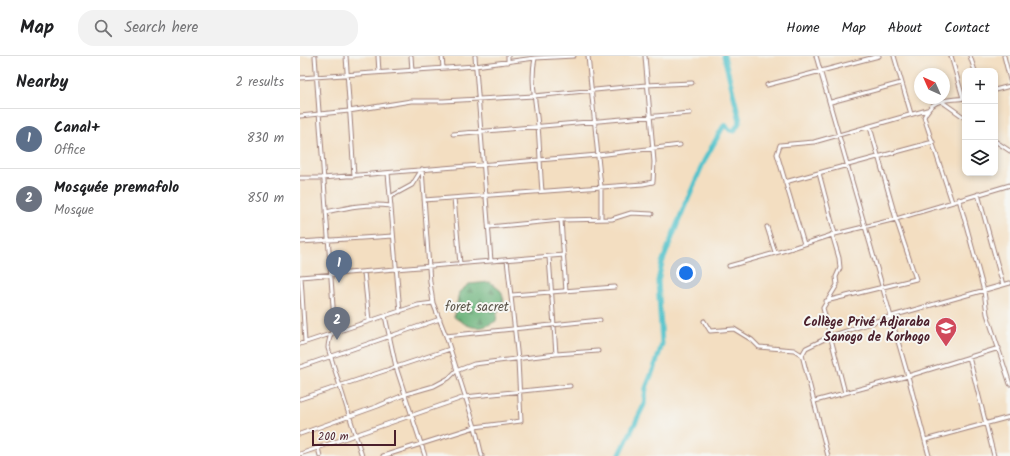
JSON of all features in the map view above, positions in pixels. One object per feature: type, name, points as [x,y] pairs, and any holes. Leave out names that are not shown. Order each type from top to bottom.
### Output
[{"type":"street","points":[[315,56],[334,325],[328,342],[330,358],[362,456]]},
{"type":"street","points":[[346,56],[354,176]]},
{"type":"street","points":[[378,56],[380,73]]},
{"type":"street","points":[[411,56],[412,71]]},
{"type":"street","points":[[442,56],[443,68]]},
{"type":"street","points":[[475,56],[491,261]]},
{"type":"street","points":[[508,56],[508,62]]},
{"type":"street","points":[[300,78],[475,66],[535,57],[574,56]]},
{"type":"street","points":[[588,56],[592,91],[593,122],[601,187],[601,218]]},
{"type":"street","points":[[424,200],[653,182],[645,56]]},
{"type":"street","points":[[816,56],[822,71],[865,226],[892,316],[929,456]]},
{"type":"street","points":[[767,85],[879,56]]},
{"type":"street","points":[[894,56],[911,114]]},
{"type":"street","points":[[951,56],[962,92]]},
{"type":"street","points":[[970,56],[974,68]]},
{"type":"street","points":[[1004,56],[1010,80]]},
{"type":"street","points":[[535,57],[533,67],[534,96],[538,127],[542,191]]},
{"type":"street","points":[[831,102],[901,83]]},
{"type":"street","points":[[300,116],[350,112],[412,101],[534,96],[646,85],[692,84]]},
{"type":"street","points":[[998,89],[1010,86]]},
{"type":"street","points":[[950,100],[962,98]]},
{"type":"street","points":[[934,104],[930,106],[924,117],[952,202]]},
{"type":"street","points":[[945,104],[962,116]]},
{"type":"street","points":[[804,244],[777,154],[780,145],[814,142],[927,110]]},
{"type":"street","points":[[453,134],[481,130],[538,127],[690,114]]},
{"type":"street","points":[[826,301],[916,279],[896,219],[870,127]]},
{"type":"street","points":[[785,182],[933,142]]},
{"type":"street","points":[[998,143],[1010,151]]},
{"type":"street","points":[[300,178],[354,176],[598,155],[652,150],[680,145]]},
{"type":"street","points":[[390,197],[412,185],[422,170]]},
{"type":"street","points":[[422,170],[433,303],[446,336],[475,427],[482,456]]},
{"type":"street","points":[[388,173],[395,269],[400,312]]},
{"type":"street","points":[[819,173],[834,234],[840,268],[836,277],[837,285],[823,308],[845,393]]},
{"type":"street","points":[[729,266],[834,234],[896,219],[1010,185]]},
{"type":"street","points":[[978,194],[1004,285]]},
{"type":"street","points":[[454,198],[460,264]]},
{"type":"street","points":[[959,200],[984,291],[987,314],[1010,384]]},
{"type":"street","points":[[326,212],[356,205],[374,204],[391,206]]},
{"type":"street","points":[[489,227],[562,220],[601,218],[612,219],[631,213],[652,214]]},
{"type":"street","points":[[562,220],[566,290]]},
{"type":"street","points":[[767,228],[775,252]]},
{"type":"street","points":[[300,242],[393,236]]},
{"type":"street","points":[[305,342],[300,277],[564,255]]},
{"type":"street","points":[[549,257],[553,292],[556,354]]},
{"type":"street","points":[[383,456],[475,427],[521,421],[518,392],[518,360],[507,260]]},
{"type":"street","points":[[364,272],[368,321]]},
{"type":"street","points":[[802,355],[806,348],[831,336],[892,316],[1010,283]]},
{"type":"street","points":[[512,295],[615,287]]},
{"type":"street","points":[[300,344],[418,305],[433,303]]},
{"type":"street","points":[[384,316],[390,335],[396,367],[413,414],[425,456]]},
{"type":"street","points":[[300,367],[330,358],[390,335],[440,319]]},
{"type":"street","points":[[446,336],[600,320]]},
{"type":"street","points":[[704,321],[710,331],[734,329],[752,340],[759,347],[794,350],[802,355],[828,456]]},
{"type":"street","points":[[815,401],[908,376],[999,348]]},
{"type":"street","points":[[300,399],[450,349]]},
{"type":"street","points":[[300,434],[349,417],[406,394],[434,386],[449,378],[456,371],[474,364],[518,360],[556,354],[598,352]]},
{"type":"street","points":[[969,357],[987,423],[994,456]]},
{"type":"street","points":[[300,454],[354,434],[465,397],[570,386]]},
{"type":"street","points":[[926,440],[1010,417]]},
{"type":"street","points":[[318,448],[320,456]]},
{"type":"green space","name":"foret sacret","points":[[490,282],[501,291],[504,300],[497,314],[496,321],[484,327],[474,327],[465,324],[454,317],[459,292],[469,284]]},
{"type":"waterway","points":[[619,456],[644,405],[646,388],[662,344],[658,281],[662,263],[704,161],[723,127],[725,125],[730,130],[734,131],[740,121],[724,56]]},
{"type":"place","name":"Canal+","points":[[339,283]]},
{"type":"place","name":"Mosquée premafolo","points":[[337,340]]},
{"type":"place","name":"Collège Privé Adjaraba Sanogo de Korhogo","points":[[946,348]]}]
